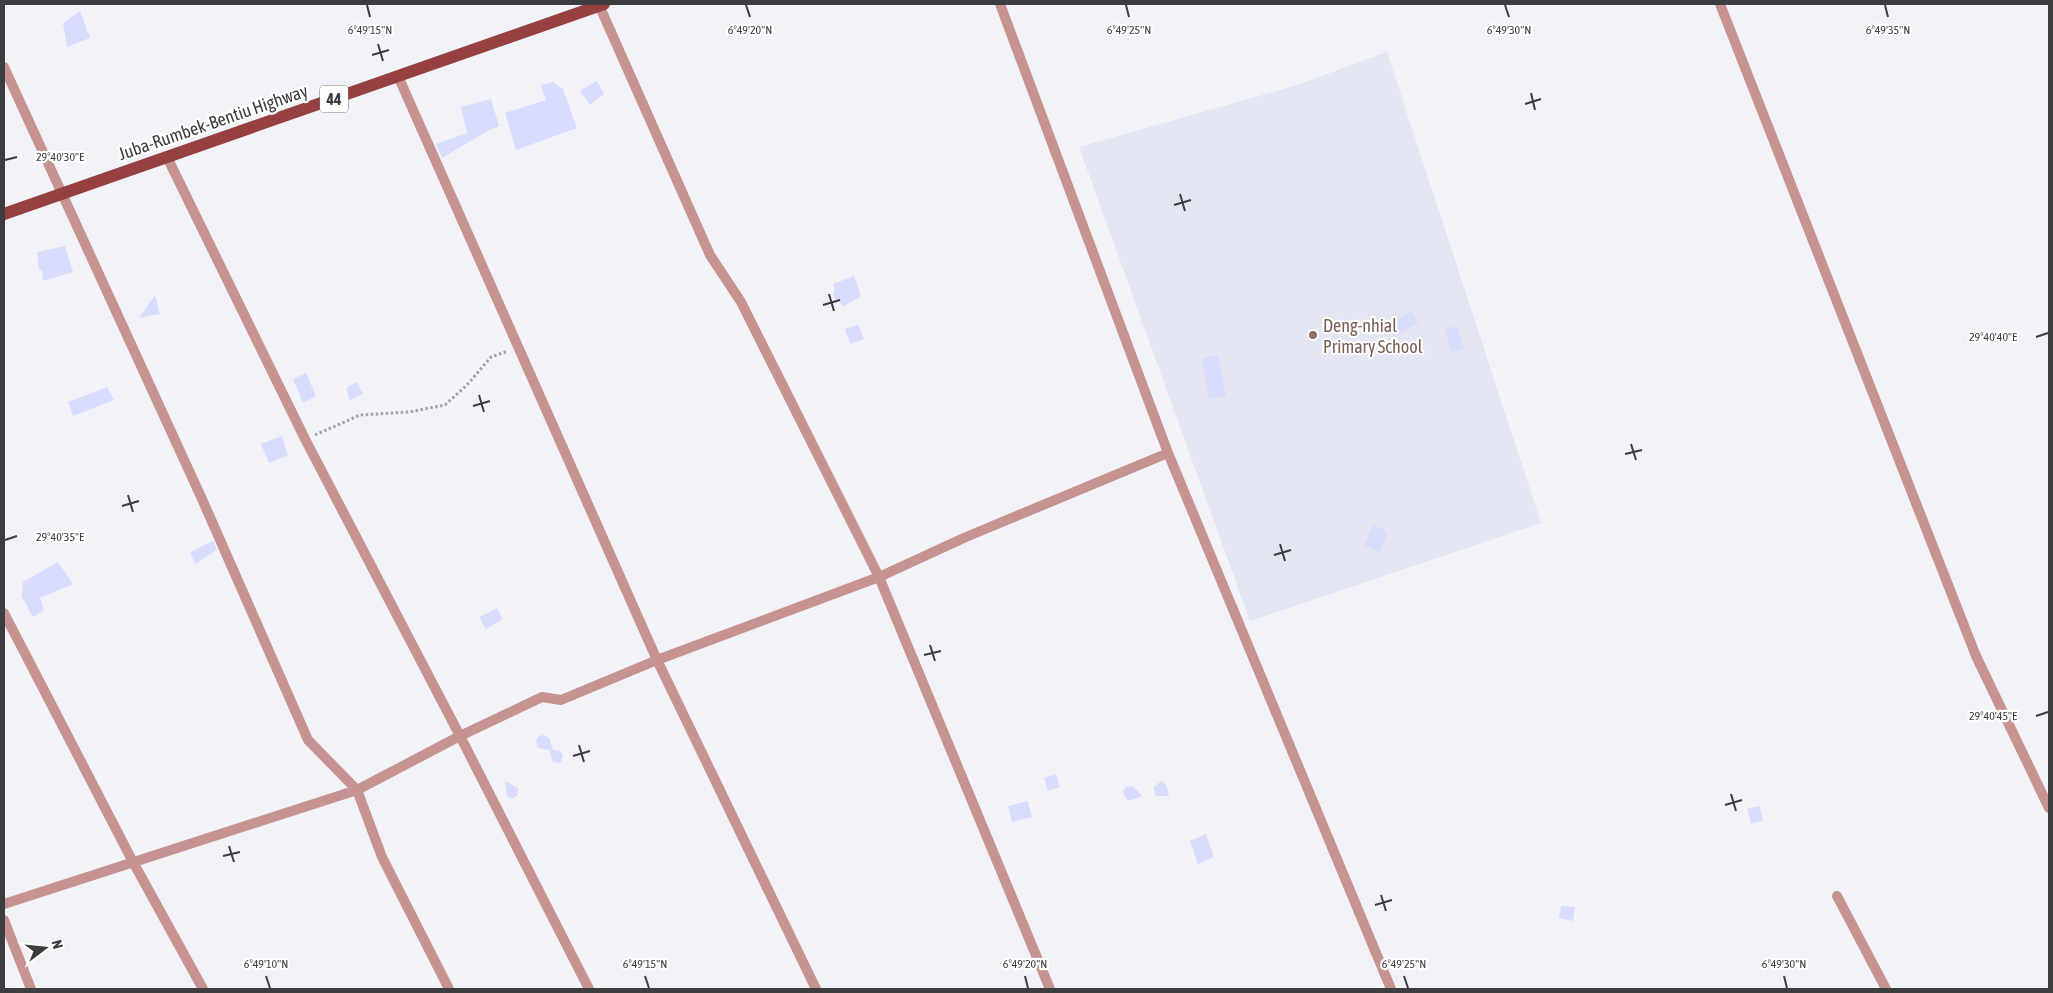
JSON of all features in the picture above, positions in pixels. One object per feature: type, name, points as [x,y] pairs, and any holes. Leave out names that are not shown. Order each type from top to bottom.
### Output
[{"type":"main road","name":"Juba-Rumbek-Bentiu Highway","points":[[4,214],[601,5]]},
{"type":"street","points":[[1000,4],[1168,454],[1391,989]]},
{"type":"street","points":[[1720,4],[1976,656],[2049,808]]},
{"type":"street","points":[[601,5],[710,255],[740,302],[879,577],[1050,989]]},
{"type":"street","points":[[4,67],[202,499],[308,740],[357,790],[382,857],[449,989]]},
{"type":"street","points":[[398,76],[657,660],[816,989]]},
{"type":"street","points":[[167,157],[305,439],[589,989]]},
{"type":"street","points":[[4,904],[357,790],[460,736],[542,697],[561,700],[657,660],[879,577],[966,537],[1168,454]]},
{"type":"street","points":[[4,614],[133,862],[203,989]]},
{"type":"street","points":[[1837,896],[1886,989]]},
{"type":"street","points":[[4,920],[31,989]]},
{"type":"path","points":[[305,439],[360,415],[409,412],[445,405],[467,385],[492,357],[518,347]]},
{"type":"shaded area","name":"Deng-nhial Primary School","points":[[1387,52],[1541,523],[1250,621],[1079,147],[1294,86]]},
{"type":"building","points":[[80,11],[90,38],[67,47],[63,23]]},
{"type":"building","points":[[597,81],[604,94],[590,105],[580,91]]},
{"type":"building","points":[[553,82],[563,89],[577,128],[516,150],[505,113],[546,100],[541,85]]},
{"type":"building","points":[[491,99],[499,126],[442,158],[436,144],[467,133],[461,107]]},
{"type":"building","points":[[65,246],[73,272],[43,281],[42,270],[39,270],[37,252]]},
{"type":"building","points":[[854,276],[861,296],[843,307],[839,300],[836,301],[833,293],[835,290],[833,284]]},
{"type":"building","points":[[155,295],[160,314],[139,318]]},
{"type":"building","points":[[1411,311],[1418,323],[1394,336],[1388,325]]},
{"type":"building","points":[[858,325],[864,339],[850,344],[845,329]]},
{"type":"building","points":[[1457,326],[1464,349],[1451,351],[1445,329]]},
{"type":"building","points":[[1218,355],[1226,396],[1209,399],[1202,358]]},
{"type":"building","points":[[306,373],[316,396],[303,403],[293,379]]},
{"type":"building","points":[[357,382],[363,394],[350,400],[346,388]]},
{"type":"building","points":[[107,387],[114,400],[73,416],[68,402]]},
{"type":"building","points":[[282,436],[288,455],[269,463],[261,444]]},
{"type":"building","points":[[1373,525],[1388,532],[1379,552],[1364,545]]},
{"type":"building","points":[[213,541],[217,550],[195,564],[190,552]]},
{"type":"building","points":[[58,562],[73,584],[40,598],[44,610],[33,617],[22,597],[23,582]]},
{"type":"building","points":[[497,608],[503,619],[486,629],[479,617]]},
{"type":"building","points":[[544,735],[550,739],[553,750],[560,751],[563,755],[561,763],[553,762],[549,750],[537,747],[536,740],[539,736]]},
{"type":"building","points":[[1056,774],[1060,787],[1048,791],[1044,778]]},
{"type":"building","points":[[505,781],[518,788],[518,795],[512,799],[507,796]]},
{"type":"building","points":[[1162,781],[1167,787],[1169,796],[1156,796],[1153,787]]},
{"type":"building","points":[[1132,786],[1143,796],[1128,801],[1123,791],[1126,787]]},
{"type":"building","points":[[1028,801],[1032,817],[1012,822],[1008,806]]},
{"type":"building","points":[[1759,806],[1763,820],[1751,824],[1747,809]]},
{"type":"building","points":[[1206,834],[1214,857],[1198,864],[1190,841]]},
{"type":"building","points":[[1561,906],[1575,907],[1573,921],[1559,918]]},
{"type":"place","name":"Deng-nhial Primary School","points":[[1313,335]]}]
